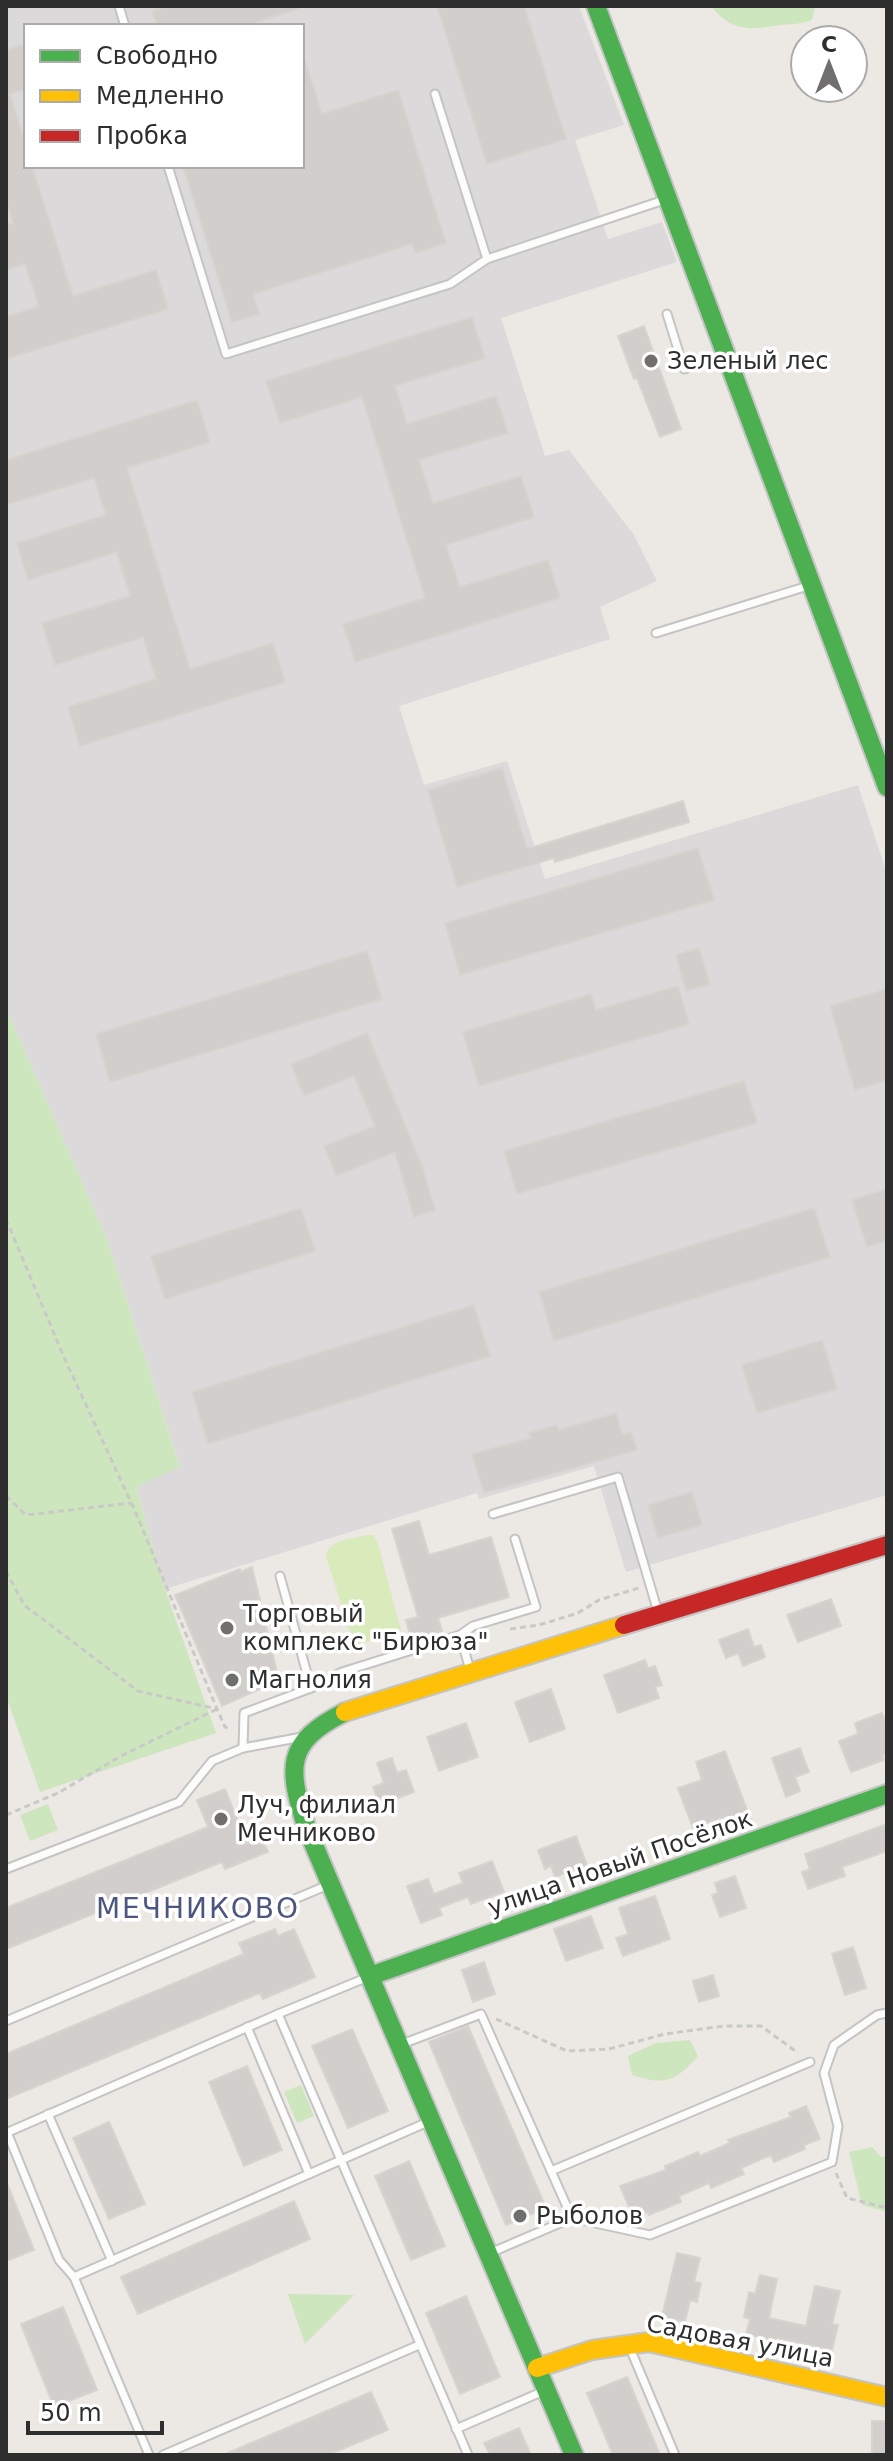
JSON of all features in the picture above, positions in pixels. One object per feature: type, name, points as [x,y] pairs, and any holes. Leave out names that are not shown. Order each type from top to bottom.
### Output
[{"type":"main road","points":[[596,6],[887,787]]},
{"type":"main road","points":[[574,2455],[330,1884],[296,1797],[293,1772],[297,1750],[304,1737],[322,1721],[350,1709],[887,1545]]},
{"type":"main road","name":"улица Новый Посёлок","points":[[370,1976],[887,1794]]},
{"type":"main road","name":"Садовая улица","points":[[537,2368],[558,2360],[649,2342],[887,2397]]},
{"type":"lane","points":[[435,94],[487,259]]},
{"type":"lane","points":[[169,168],[226,354],[450,284],[487,259],[669,199]]},
{"type":"lane","points":[[667,314],[684,369],[727,355]]},
{"type":"lane","points":[[656,633],[813,585]]},
{"type":"lane","points":[[493,1514],[618,1477],[659,1614]]},
{"type":"lane","points":[[243,1748],[242,1717],[247,1710],[311,1688],[342,1672],[460,1635],[473,1626],[536,1607],[515,1539]]},
{"type":"lane","points":[[280,1576],[311,1688]]},
{"type":"lane","points":[[460,1635],[471,1671]]},
{"type":"lane","points":[[6,1869],[179,1802],[212,1761],[243,1748],[304,1737]]},
{"type":"lane","points":[[6,2021],[330,1884]]},
{"type":"lane","points":[[149,2455],[74,2277],[59,2260],[7,2132],[370,1976]]},
{"type":"lane","points":[[488,2254],[572,2218],[650,2235],[832,2162],[838,2126],[824,2073],[834,2045],[877,2015],[887,2013]]},
{"type":"lane","points":[[278,2014],[468,2455]]},
{"type":"lane","points":[[400,2045],[481,2014],[572,2218]]},
{"type":"lane","points":[[247,2027],[309,2174]]},
{"type":"lane","points":[[551,2171],[810,2062]]},
{"type":"lane","points":[[48,2114],[112,2261]]},
{"type":"lane","points":[[74,2277],[431,2121]]},
{"type":"lane","points":[[628,2344],[675,2455]]},
{"type":"lane","points":[[163,2455],[419,2345]]},
{"type":"lane","points":[[456,2429],[546,2390]]},
{"type":"path","points":[[6,1219],[225,1727],[243,1730]]},
{"type":"path","points":[[6,1496],[26,1515],[131,1503]]},
{"type":"path","points":[[6,1571],[24,1605],[138,1691],[217,1709]]},
{"type":"path","points":[[501,1632],[578,1613],[599,1600],[650,1584]]},
{"type":"path","points":[[6,1815],[58,1793],[121,1756],[217,1709]]},
{"type":"path","points":[[481,2014],[567,2051],[609,2049],[665,2034],[724,2026],[761,2026],[810,2062]]},
{"type":"path","points":[[832,2162],[847,2198],[887,2208]]},
{"type":"shaded area","points":[[6,6],[579,6],[624,125],[575,140],[608,239],[662,222],[677,262],[501,318],[545,456],[569,450],[634,535],[657,581],[600,607],[610,639],[399,706],[424,785],[507,761],[545,879],[858,785],[887,874],[887,1495],[626,1572],[594,1466],[479,1499],[477,1493],[165,1589],[136,1486],[180,1466],[107,1239],[6,1008]]},
{"type":"green space","points":[[711,6],[815,6],[812,20],[755,28],[732,24]]},
{"type":"green space","points":[[6,1008],[107,1239],[180,1467],[136,1487],[165,1589],[216,1733],[40,1792],[6,1696]]},
{"type":"green space","points":[[373,1535],[377,1541],[401,1630],[354,1645],[326,1556],[336,1543]]},
{"type":"green space","points":[[48,1804],[58,1830],[30,1841],[20,1815]]},
{"type":"green space","points":[[690,2040],[698,2056],[676,2076],[653,2080],[632,2075],[628,2056],[656,2043]]},
{"type":"green space","points":[[301,2085],[314,2116],[297,2123],[284,2092]]},
{"type":"green space","points":[[872,2147],[881,2157],[887,2156],[887,2212],[862,2205],[849,2152]]},
{"type":"green space","points":[[288,2294],[354,2295],[305,2344]]},
{"type":"building","points":[[167,6],[297,6],[298,9],[250,24],[156,24],[152,11]]},
{"type":"building","points":[[437,6],[524,6],[566,139],[487,164]]},
{"type":"building","points":[[24,45],[24,90],[10,94],[24,140],[24,168],[33,168],[73,296],[156,270],[168,309],[6,359],[6,317],[39,306],[25,264],[6,270],[6,225],[13,223],[6,201],[6,50]]},
{"type":"building","points":[[304,60],[322,114],[398,90],[446,243],[415,253],[412,244],[253,294],[259,314],[232,322],[184,168],[304,168]]},
{"type":"building","points":[[472,317],[485,358],[395,386],[407,424],[496,396],[508,433],[419,460],[433,503],[521,476],[534,517],[446,545],[460,587],[548,560],[560,598],[355,662],[343,624],[425,598],[362,397],[280,423],[266,381]]},
{"type":"building","points":[[644,326],[681,429],[660,437],[618,336]]},
{"type":"building","points":[[197,400],[210,442],[127,468],[190,669],[273,643],[285,682],[80,746],[68,707],[156,679],[143,637],[55,665],[42,623],[130,596],[117,552],[28,580],[17,543],[106,515],[94,478],[6,505],[6,460]]},
{"type":"building","points":[[502,768],[527,849],[683,801],[689,822],[457,887],[428,790]]},
{"type":"building","points":[[698,848],[714,900],[460,975],[445,923]]},
{"type":"building","points":[[699,948],[710,984],[686,991],[676,955]]},
{"type":"building","points":[[367,951],[382,999],[110,1082],[96,1034]]},
{"type":"building","points":[[678,986],[689,1024],[479,1086],[463,1032],[591,994],[596,1010]]},
{"type":"building","points":[[887,989],[887,1080],[855,1090],[830,1006]]},
{"type":"building","points":[[367,1033],[422,1166],[435,1210],[414,1217],[395,1152],[336,1176],[324,1146],[375,1126],[354,1076],[304,1096],[291,1064]]},
{"type":"building","points":[[744,1081],[757,1123],[517,1194],[504,1151]]},
{"type":"building","points":[[887,1189],[887,1241],[867,1247],[852,1200]]},
{"type":"building","points":[[301,1208],[315,1251],[165,1299],[151,1256]]},
{"type":"building","points":[[814,1208],[830,1257],[554,1341],[539,1292]]},
{"type":"building","points":[[474,1305],[490,1356],[208,1444],[192,1392]]},
{"type":"building","points":[[822,1340],[837,1389],[757,1413],[742,1365]]},
{"type":"building","points":[[616,1413],[622,1435],[631,1432],[637,1450],[484,1493],[472,1454],[531,1438],[529,1433],[557,1425],[559,1430]]},
{"type":"building","points":[[692,1492],[702,1525],[658,1538],[648,1505]]},
{"type":"building","points":[[419,1521],[429,1555],[491,1537],[509,1597],[438,1618],[442,1631],[411,1639],[406,1620],[418,1617],[392,1529]]},
{"type":"building","name":"Торговый комплекс \"Бирюза\"","points":[[252,1567],[278,1677],[268,1679],[271,1684],[222,1706],[175,1595]]},
{"type":"building","points":[[831,1599],[841,1626],[798,1642],[787,1615]]},
{"type":"building","points":[[748,1629],[754,1647],[761,1645],[765,1657],[743,1666],[738,1653],[726,1658],[719,1640]]},
{"type":"building","points":[[645,1660],[648,1668],[655,1666],[662,1685],[655,1687],[659,1698],[618,1713],[604,1675]]},
{"type":"building","points":[[551,1689],[565,1729],[530,1742],[515,1702]]},
{"type":"building","points":[[882,1713],[887,1726],[887,1754],[882,1755],[884,1760],[851,1772],[839,1741],[858,1734],[855,1723]]},
{"type":"building","points":[[466,1723],[478,1757],[439,1771],[427,1737]]},
{"type":"building","points":[[800,1748],[809,1772],[795,1777],[800,1791],[786,1797],[772,1758]]},
{"type":"building","points":[[725,1751],[752,1824],[733,1831],[727,1816],[693,1828],[678,1788],[702,1780],[696,1762]]},
{"type":"building","points":[[392,1758],[397,1773],[406,1770],[414,1792],[380,1805],[373,1787],[384,1783],[377,1763]]},
{"type":"building","points":[[225,1789],[247,1844],[262,1838],[268,1852],[225,1869],[222,1862],[6,1949],[6,1908],[208,1827],[197,1800]]},
{"type":"building","points":[[887,1824],[887,1851],[842,1867],[845,1876],[808,1889],[802,1872],[810,1869],[805,1854]]},
{"type":"building","points":[[576,1836],[587,1865],[555,1877],[551,1866],[545,1869],[538,1850]]},
{"type":"building","points":[[492,1861],[504,1892],[471,1904],[468,1897],[439,1908],[442,1915],[421,1923],[407,1886],[428,1879],[434,1894],[463,1883],[459,1873]]},
{"type":"building","points":[[735,1876],[746,1908],[720,1917],[712,1895],[718,1893],[715,1883]]},
{"type":"building","points":[[655,1896],[670,1939],[623,1956],[616,1938],[628,1934],[619,1908]]},
{"type":"building","points":[[591,1916],[603,1948],[566,1961],[554,1929]]},
{"type":"building","points":[[275,1929],[278,1936],[294,1929],[315,1977],[263,1999],[260,1993],[6,2099],[6,2054],[244,1954],[239,1943]]},
{"type":"building","points":[[853,1947],[866,1988],[845,1995],[832,1954]]},
{"type":"building","points":[[484,1962],[495,1994],[473,2002],[462,1970]]},
{"type":"building","points":[[713,1975],[719,1996],[699,2002],[693,1981]]},
{"type":"building","points":[[468,2026],[546,2208],[506,2225],[429,2042]]},
{"type":"building","points":[[352,2029],[388,2111],[348,2128],[312,2046]]},
{"type":"building","points":[[247,2066],[282,2150],[244,2166],[209,2082]]},
{"type":"building","points":[[806,2106],[820,2139],[804,2145],[805,2149],[774,2162],[771,2155],[741,2168],[744,2174],[711,2188],[709,2183],[679,2196],[681,2202],[634,2218],[620,2186],[791,2117],[789,2113]]},
{"type":"building","points":[[109,2122],[145,2204],[109,2219],[73,2138]]},
{"type":"building","points":[[409,2161],[445,2246],[411,2260],[375,2176]]},
{"type":"building","points":[[6,2181],[34,2250],[6,2261]]},
{"type":"building","points":[[294,2201],[310,2239],[138,2314],[121,2277]]},
{"type":"building","points":[[677,2253],[700,2258],[694,2282],[701,2283],[697,2302],[690,2300],[685,2322],[662,2317]]},
{"type":"building","points":[[760,2275],[777,2279],[769,2318],[806,2326],[815,2286],[840,2291],[832,2324],[838,2325],[832,2350],[746,2334],[750,2319],[744,2317],[749,2292],[755,2294]]},
{"type":"building","points":[[466,2296],[500,2377],[460,2394],[426,2313]]},
{"type":"building","points":[[63,2307],[97,2390],[54,2407],[21,2324]]},
{"type":"building","points":[[627,2377],[660,2455],[613,2455],[587,2393]]},
{"type":"building","points":[[371,2392],[388,2430],[328,2455],[223,2455]]},
{"type":"building","points":[[872,2421],[887,2421],[887,2455],[872,2455]]},
{"type":"building","points":[[519,2428],[531,2455],[490,2455],[484,2443]]},
{"type":"traffic: fast","points":[[596,6],[887,787]]},
{"type":"traffic: fast","points":[[345,1712],[310,1735],[296,1760],[296,1790],[307,1829],[574,2455]]},
{"type":"traffic: fast","points":[[370,1976],[887,1794]]},
{"type":"traffic: slow","points":[[345,1712],[624,1625]]},
{"type":"traffic: slow","points":[[537,2368],[592,2350],[649,2342],[887,2397]]},
{"type":"traffic: jam","points":[[624,1625],[887,1545]]},
{"type":"place","name":"Зеленый лес","points":[[651,361]]},
{"type":"place","name":"Торговый комплекс \"Бирюза\"","points":[[227,1628]]},
{"type":"place","name":"Магнолия","points":[[232,1680]]},
{"type":"place","name":"Луч, филиал Мечниково","points":[[221,1819]]},
{"type":"place","name":"Рыболов","points":[[520,2216]]},
{"type":"district","name":"МЕЧНИКОВО","points":[[198,1908]]}]
